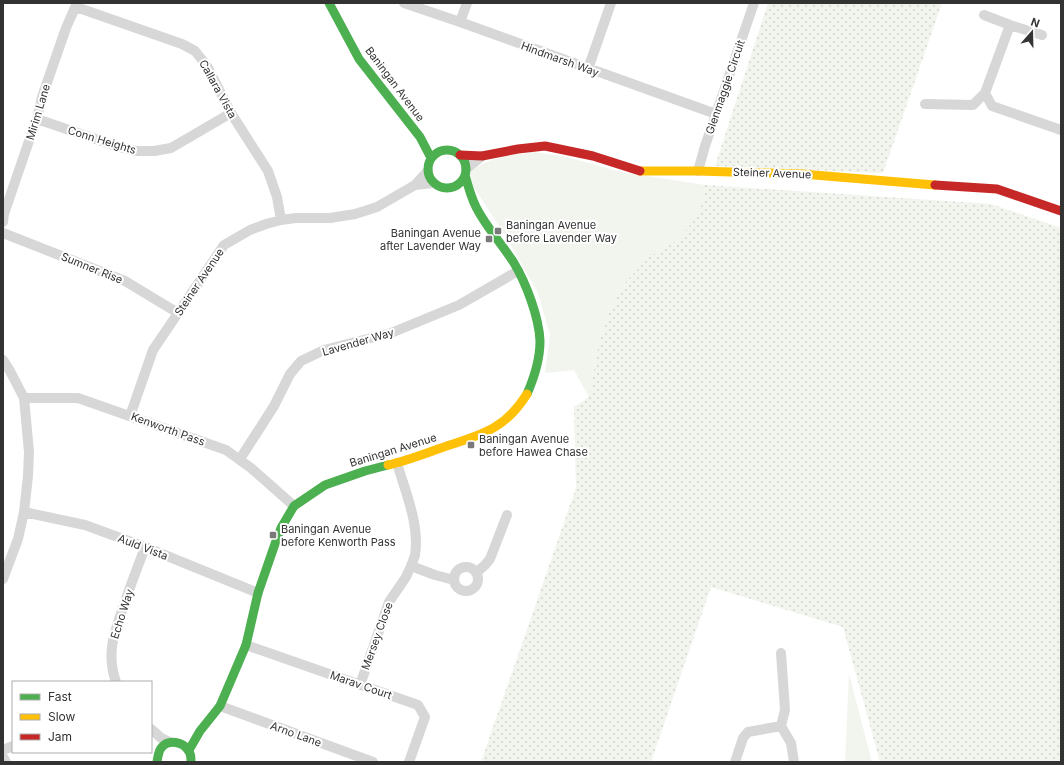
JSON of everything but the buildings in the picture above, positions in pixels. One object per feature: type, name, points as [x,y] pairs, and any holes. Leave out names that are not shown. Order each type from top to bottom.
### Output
[{"type":"street","name":"Baningan Avenue","points":[[330,3],[359,58],[420,137],[431,158]]},
{"type":"street","name":"Hindmarsh Way","points":[[404,3],[716,114]]},
{"type":"street","points":[[460,22],[468,3]]},
{"type":"street","points":[[588,69],[611,3]]},
{"type":"street","name":"Glenmaggie Circuit","points":[[698,171],[704,146],[754,3]]},
{"type":"street","name":"Callara Vista","points":[[77,5],[182,44],[195,51],[207,66],[231,113],[268,171],[277,197],[281,220]]},
{"type":"street","name":"Mirim Lane","points":[[3,222],[4,214],[37,119],[42,97],[66,28],[77,5]]},
{"type":"street","points":[[984,15],[1042,35]]},
{"type":"street","points":[[925,104],[973,105],[986,93],[1010,25]]},
{"type":"street","points":[[986,93],[992,106],[1061,130]]},
{"type":"street","name":"Conn Heights","points":[[37,119],[136,151],[154,151],[171,148],[231,113]]},
{"type":"street","name":"Baningan Avenue","points":[[420,137],[441,151]]},
{"type":"street","name":"Steiner Avenue","points":[[460,156],[482,156],[518,149],[545,146],[593,156],[638,171],[802,174],[997,189],[1061,210]]},
{"type":"street","points":[[448,150],[454,152],[460,156],[464,162],[465,172],[462,181],[453,187],[440,187],[433,183],[429,177],[428,164],[431,158],[441,151],[448,150]]},
{"type":"street","name":"Steiner Avenue","points":[[465,172],[482,156]]},
{"type":"street","name":"Steiner Avenue","points":[[130,416],[153,350],[224,245],[250,230],[281,220],[296,218],[330,218],[355,214],[377,207],[415,185],[428,171]]},
{"type":"street","name":"Baningan Avenue","points":[[189,750],[200,730],[220,706],[246,645],[258,593],[281,528],[294,506],[325,485],[365,471],[397,463],[495,428],[513,412],[527,394],[537,363],[540,342],[539,328],[518,271],[475,206],[465,172]]},
{"type":"street","name":"Steiner Avenue","points":[[415,185],[433,183]]},
{"type":"street","name":"Baningan Avenue","points":[[447,188],[475,206]]},
{"type":"street","name":"Sumner Rise","points":[[3,233],[125,281],[178,313]]},
{"type":"street","name":"Lavender Way","points":[[240,459],[274,406],[290,374],[301,362],[324,350],[391,333],[459,305],[518,271]]},
{"type":"street","points":[[3,360],[24,398],[29,452],[24,512],[18,539],[3,579]]},
{"type":"street","name":"Kenworth Pass","points":[[24,398],[78,398],[226,450],[252,468],[294,506]]},
{"type":"street","name":"Mersey Close","points":[[360,685],[389,602],[403,581],[415,556],[416,533],[397,463]]},
{"type":"street","name":"Auld Vista","points":[[24,512],[85,526],[145,547],[258,593]]},
{"type":"street","points":[[476,573],[490,559],[507,515]]},
{"type":"street","name":"Echo Way","points":[[116,681],[112,673],[112,639],[145,547]]},
{"type":"street","points":[[411,566],[454,580]]},
{"type":"street","points":[[465,568],[473,570],[478,579],[477,585],[469,591],[459,589],[454,580],[456,574],[465,568]]},
{"type":"street","name":"Marav Court","points":[[246,645],[418,705],[425,718],[409,762]]},
{"type":"street","points":[[781,653],[785,710],[781,726],[791,743],[794,762]]},
{"type":"street","name":"Arno Lane","points":[[220,706],[373,762]]},
{"type":"street","points":[[735,762],[744,738],[748,732],[781,726]]},
{"type":"street","name":"Baningan Avenue","points":[[157,759],[163,746],[200,730]]},
{"type":"street","points":[[152,731],[161,738],[184,744],[189,750],[192,758],[191,762]]},
{"type":"street","points":[[152,735],[157,759]]},
{"type":"street","points":[[4,758],[12,747]]},
{"type":"shaded area","points":[[768,3],[942,3],[883,173],[715,166]]},
{"type":"shaded area","points":[[533,152],[563,156],[621,172],[705,185],[703,203],[696,218],[679,239],[649,257],[625,283],[609,312],[599,341],[589,397],[574,370],[545,373],[550,335],[538,293],[506,237],[471,183],[470,173],[492,160]]},
{"type":"shaded area","points":[[705,185],[991,204],[1061,228],[1061,762],[880,762],[843,627],[711,587],[651,762],[481,762],[576,488],[574,407],[589,397],[599,341],[609,312],[625,283],[649,257],[679,239],[703,203]]},
{"type":"shaded area","points":[[849,674],[872,762],[845,762]]},
{"type":"traffic: fast","points":[[329,3],[359,59],[420,137],[431,158]]},
{"type":"traffic: fast","points":[[447,150],[457,153],[463,159],[466,169],[463,179],[457,185],[447,188],[437,185],[431,179],[428,169],[431,159],[437,153],[447,150]]},
{"type":"traffic: fast","points":[[465,175],[476,207],[484,222],[514,263],[523,280],[534,311],[539,332],[540,348],[536,368],[527,394]]},
{"type":"traffic: fast","points":[[189,750],[200,731],[220,706],[246,645],[258,593],[276,541],[281,528],[294,506],[325,485],[365,471],[388,465]]},
{"type":"traffic: fast","points":[[157,762],[158,754],[161,749],[168,743],[172,742],[179,743],[186,747],[189,751],[191,762]]},
{"type":"traffic: slow","points":[[640,171],[802,174],[935,185]]},
{"type":"traffic: slow","points":[[388,465],[490,430],[509,416],[527,394]]},
{"type":"traffic: jam","points":[[460,155],[482,156],[518,149],[545,146],[593,156],[640,171]]},
{"type":"traffic: jam","points":[[935,185],[997,189],[1061,211]]},
{"type":"place","name":"Baningan Avenue before Lavender Way","points":[[498,231]]},
{"type":"place","name":"Baningan Avenue after Lavender Way","points":[[489,239]]},
{"type":"place","name":"Baningan Avenue before Hawea Chase","points":[[471,445]]},
{"type":"place","name":"Baningan Avenue before Kenworth Pass","points":[[273,535]]}]
